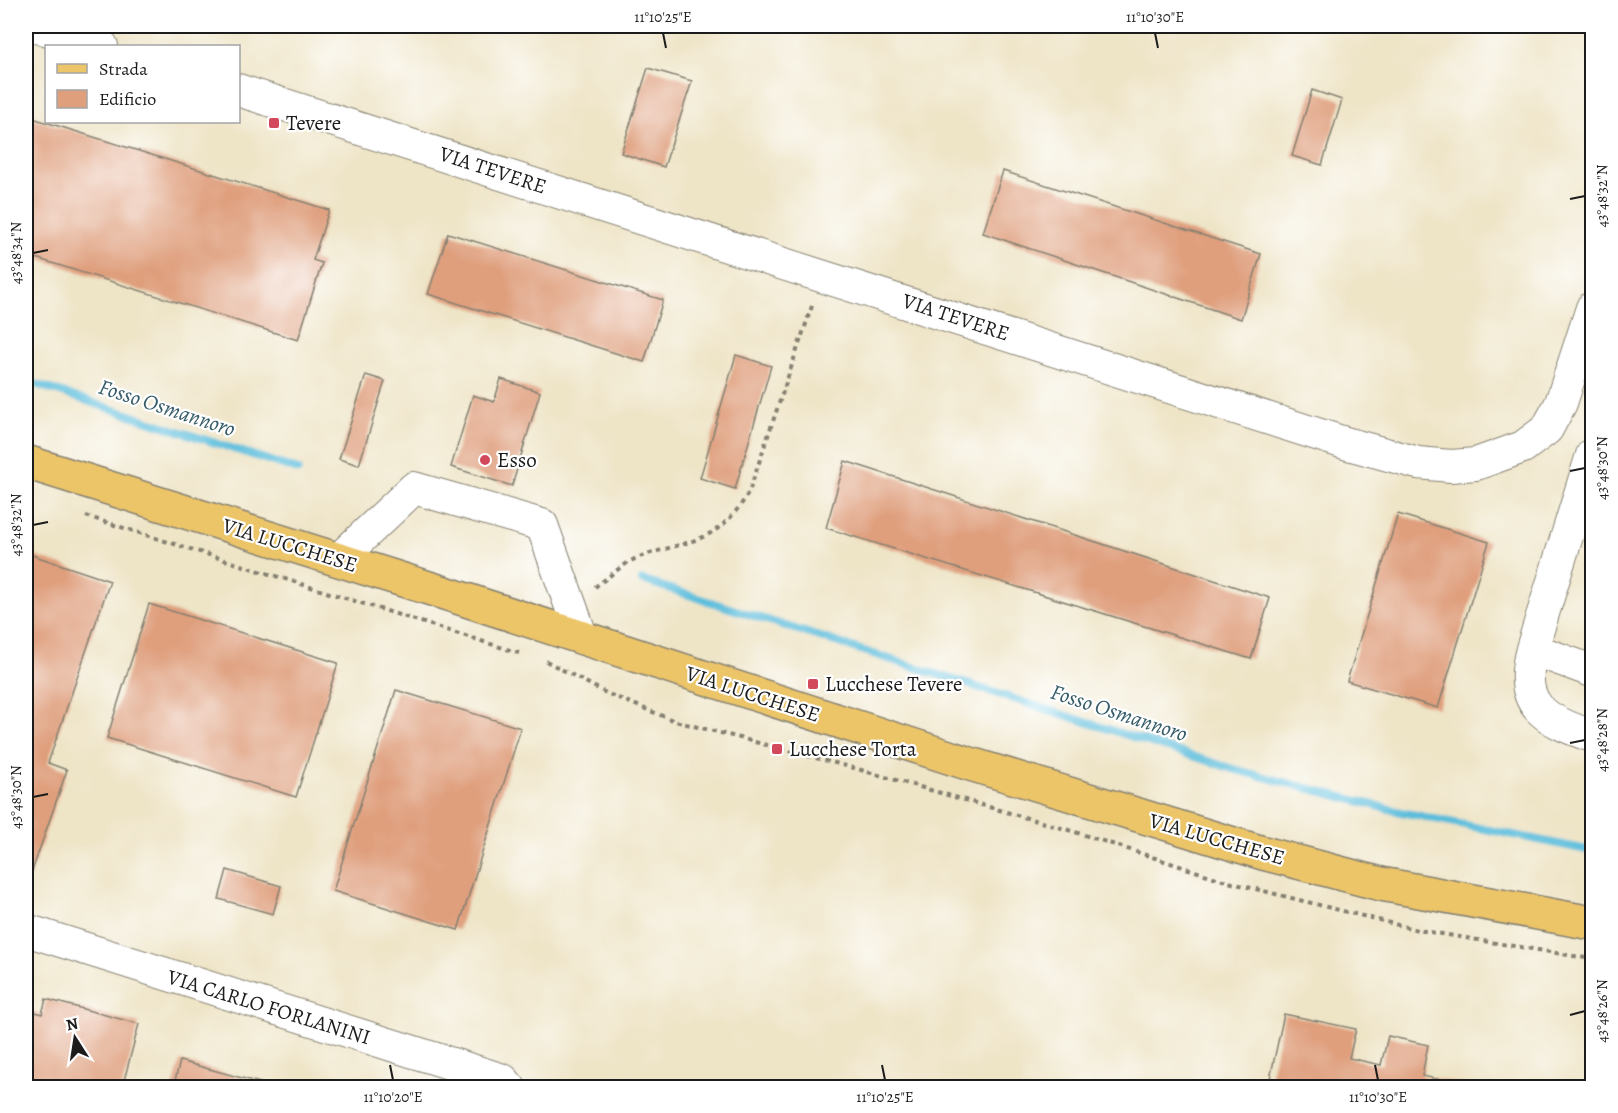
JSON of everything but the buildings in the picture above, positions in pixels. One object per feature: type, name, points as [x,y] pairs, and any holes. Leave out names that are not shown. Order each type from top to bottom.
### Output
[{"type":"main road","name":"VIA LUCCHESE","points":[[26,462],[582,638],[966,763],[1263,853],[1381,884],[1593,923]]},
{"type":"street","points":[[35,26],[99,45]]},
{"type":"street","name":"VIA TEVERE","points":[[240,91],[823,274],[1323,435],[1418,463],[1451,466],[1476,464],[1523,447],[1547,429],[1580,387],[1593,308]]},
{"type":"street","points":[[1593,455],[1526,668],[1532,698],[1542,713],[1555,723],[1593,736]]},
{"type":"street","points":[[338,560],[414,488],[542,525],[582,638]]},
{"type":"street","points":[[1532,649],[1590,661]]},
{"type":"street","name":"VIA CARLO FORLANINI","points":[[26,930],[503,1080],[510,1088]]},
{"type":"path","points":[[570,604],[640,556],[699,540],[723,525],[738,510],[748,492],[823,274]]},
{"type":"waterway","name":"Fosso Osmannoro","points":[[26,381],[298,470]]},
{"type":"waterway","name":"Fosso Osmannoro","points":[[642,580],[1233,769],[1401,812],[1592,851]]},
{"type":"place","name":"Tevere","points":[[274,123]]},
{"type":"place","name":"Esso","points":[[485,460]]},
{"type":"place","name":"Lucchese Tevere","points":[[813,684]]},
{"type":"place","name":"Lucchese Torta","points":[[777,749]]}]
